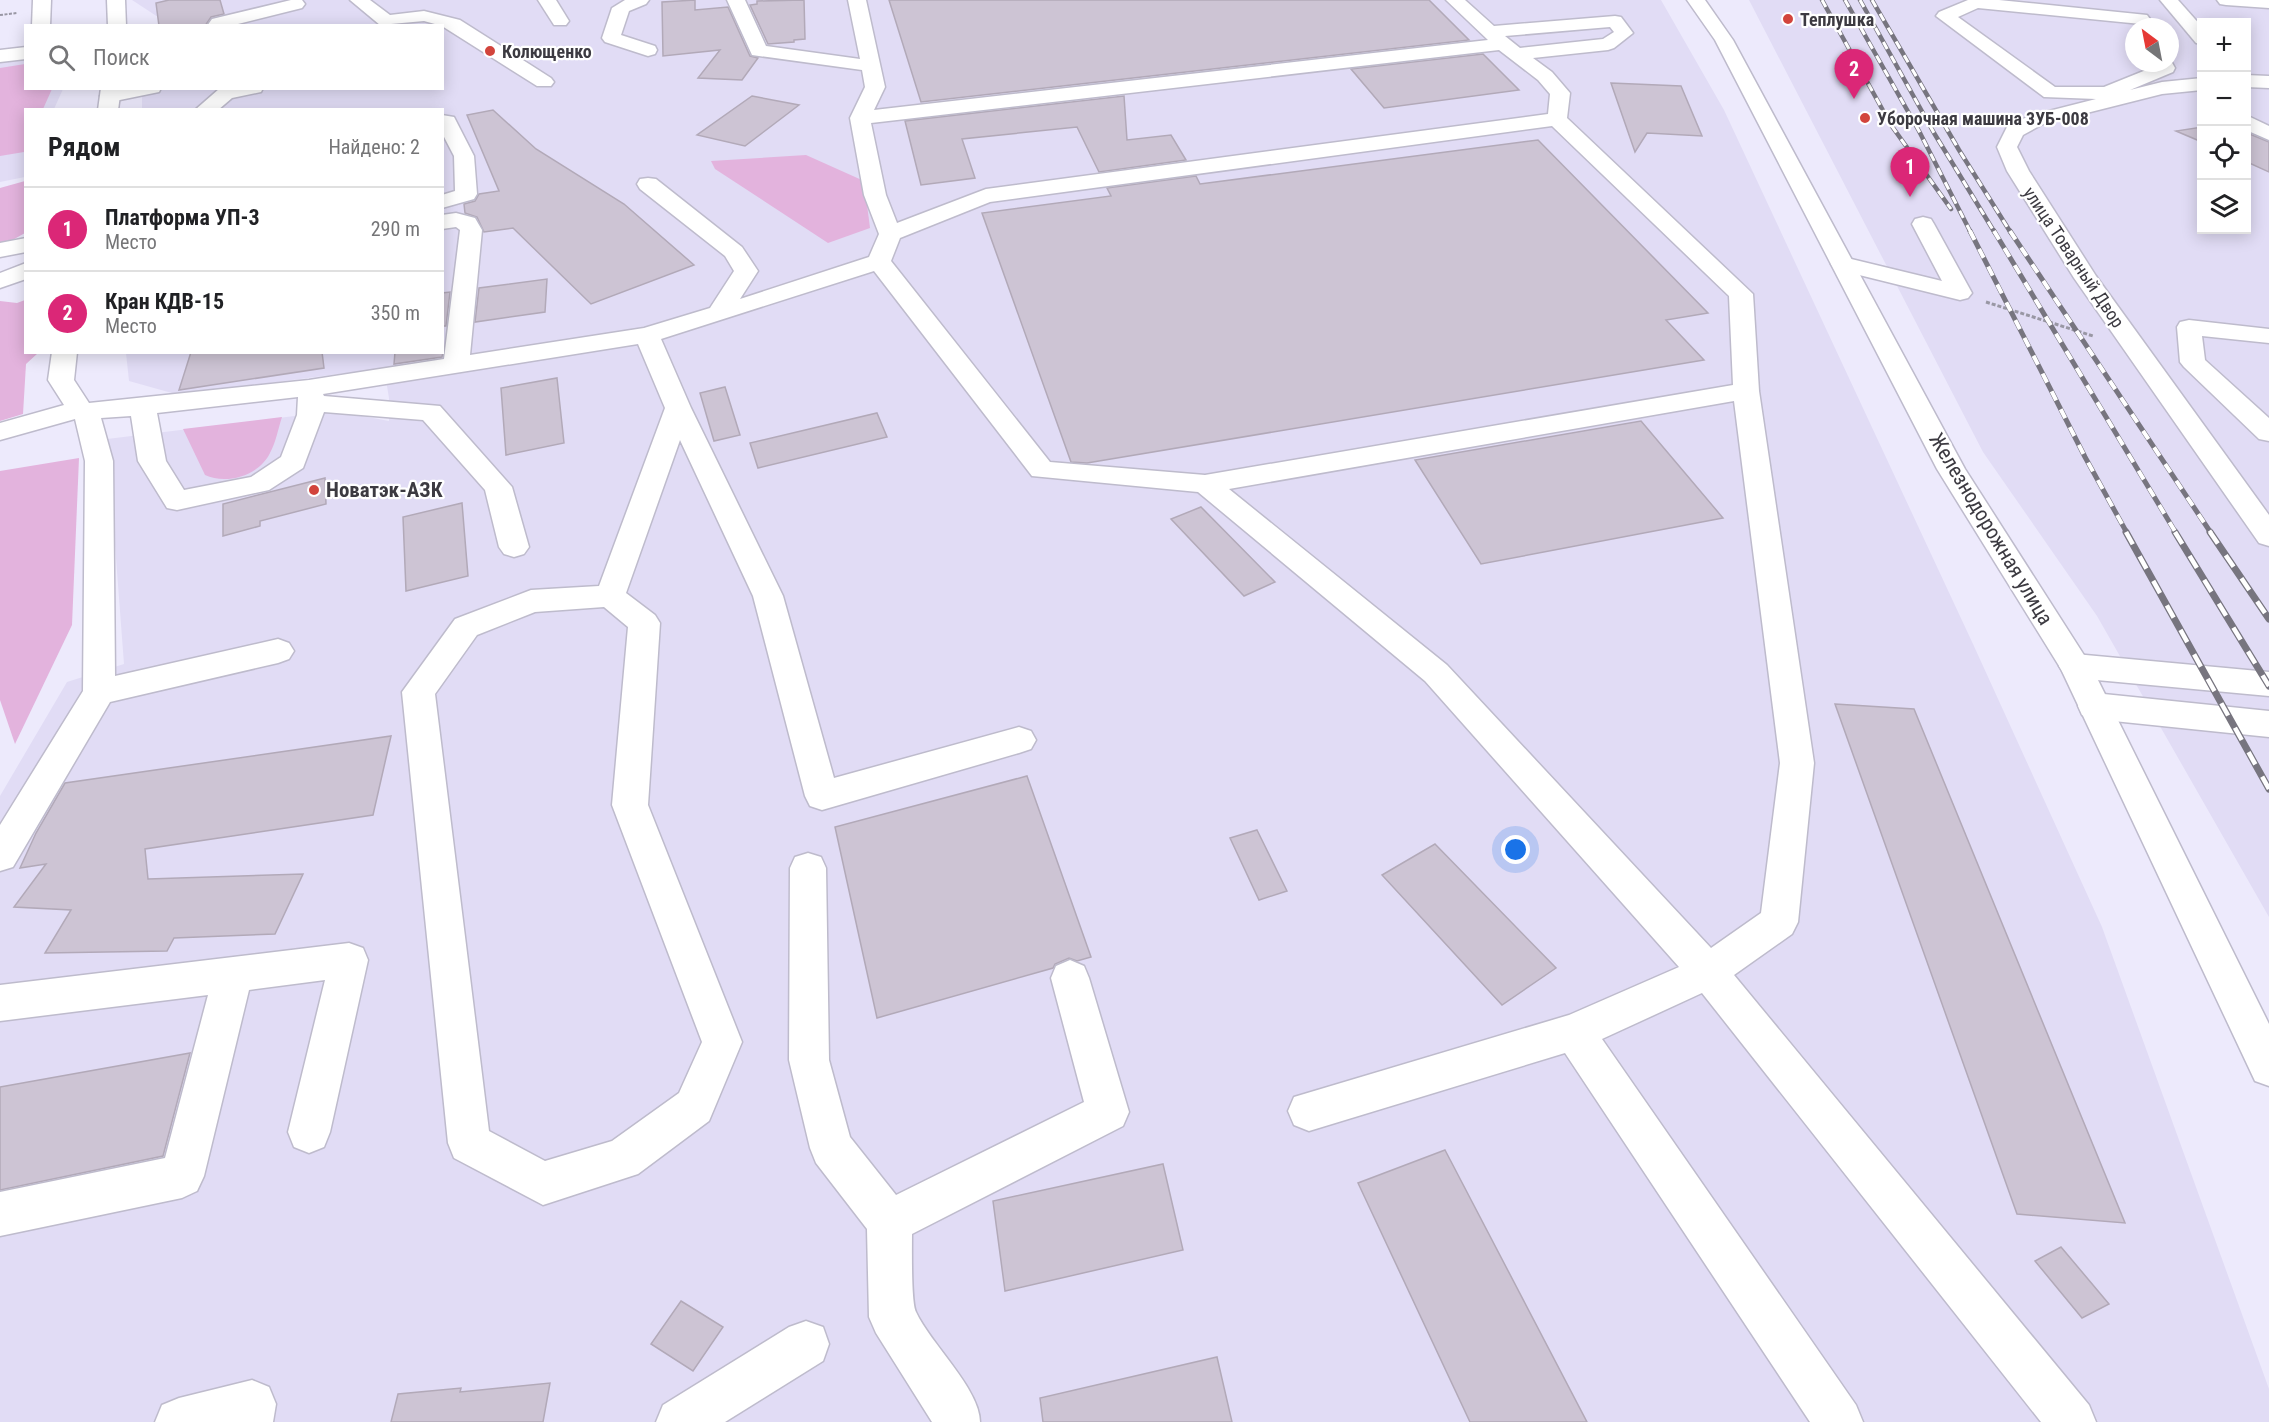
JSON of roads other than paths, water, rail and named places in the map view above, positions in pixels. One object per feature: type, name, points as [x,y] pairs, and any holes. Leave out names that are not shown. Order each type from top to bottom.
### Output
[{"type":"main road","points":[[41,24],[42,0]]},
{"type":"main road","points":[[116,0],[117,24]]},
{"type":"main road","points":[[358,0],[379,23],[424,16],[454,24],[544,82]]},
{"type":"main road","points":[[547,0],[560,21]]},
{"type":"main road","points":[[640,0],[621,8],[610,38],[648,50]]},
{"type":"main road","points":[[736,0],[759,51],[871,66]]},
{"type":"main road","points":[[310,395],[456,365],[646,335],[839,276],[879,261],[890,234],[875,195],[860,118],[875,87],[857,0]]},
{"type":"main road","points":[[1455,0],[1503,44],[1545,76],[1560,93],[1557,119]]},
{"type":"main road","name":"Железнодорожная улица","points":[[1696,0],[1724,40],[1951,469],[2075,666],[2269,1066]]},
{"type":"main road","points":[[2131,0],[2140,18]]},
{"type":"main road","points":[[2169,0],[2197,33]]},
{"type":"main road","points":[[2226,0],[2265,12]]},
{"type":"main road","points":[[2125,21],[1976,3],[1945,16],[2051,93],[2107,93],[2157,72]]},
{"type":"main road","points":[[217,24],[296,4]]},
{"type":"main road","points":[[860,118],[1503,44],[1615,21],[1624,33],[1608,44],[1503,44]]},
{"type":"main road","points":[[0,56],[24,53]]},
{"type":"main road","points":[[2251,81],[2269,82]]},
{"type":"main road","name":"улица Товарный Двор","points":[[2197,84],[2162,88],[2036,120],[2014,131],[2007,147],[2018,171],[2074,259],[2269,536]]},
{"type":"main road","points":[[2162,88],[2197,99]]},
{"type":"main road","points":[[109,98],[143,90]]},
{"type":"main road","points":[[207,108],[226,93],[243,90]]},
{"type":"main road","points":[[890,234],[986,196],[1557,119]]},
{"type":"main road","points":[[1309,1111],[1574,1032],[1708,972],[1779,922],[1797,763],[1746,391],[1741,294],[1557,119]]},
{"type":"main road","points":[[444,121],[447,121],[450,146],[464,156],[466,194],[444,201]]},
{"type":"main road","points":[[2251,123],[2269,134]]},
{"type":"main road","points":[[648,184],[734,252],[746,271],[719,313]]},
{"type":"main road","points":[[444,222],[456,220],[467,223],[471,230],[456,365]]},
{"type":"main road","points":[[1843,264],[1960,293],[1923,224]]},
{"type":"main road","points":[[0,250],[24,245]]},
{"type":"main road","points":[[879,261],[1042,470],[1204,484],[1746,391]]},
{"type":"main road","points":[[0,281],[24,270]]},
{"type":"main road","points":[[2269,336],[2189,327],[2193,362],[2269,432]]},
{"type":"main road","points":[[646,335],[678,408],[768,596],[822,796],[1019,740]]},
{"type":"main road","points":[[0,432],[83,410],[410,388],[594,343]]},
{"type":"main road","points":[[0,856],[99,692],[99,461],[83,410],[61,380],[65,354]]},
{"type":"main road","points":[[143,407],[152,461],[177,501],[259,484],[293,462],[310,415],[310,395]]},
{"type":"main road","points":[[310,395],[431,412],[498,487],[514,547]]},
{"type":"main road","points":[[610,596],[678,408]]},
{"type":"main road","points":[[1204,484],[1436,673],[1708,972],[2072,1422]]},
{"type":"main road","points":[[610,596],[644,623],[630,805],[722,1042],[694,1107],[623,1159],[543,1183],[469,1143],[418,692],[466,627],[531,601],[610,596]]},
{"type":"main road","points":[[99,692],[278,651]]},
{"type":"main road","points":[[2075,666],[2269,684]]},
{"type":"main road","points":[[2094,706],[2269,724]]},
{"type":"main road","points":[[808,868],[809,1060],[831,1148],[889,1222],[892,1317],[956,1415],[956,1422]]},
{"type":"main road","points":[[0,1003],[349,960],[309,1132]]},
{"type":"main road","points":[[0,1214],[182,1176],[233,974]]},
{"type":"main road","points":[[889,1222],[1108,1112],[1070,978]]},
{"type":"main road","points":[[1574,1032],[1839,1422]]},
{"type":"main road","points":[[680,1422],[806,1344]]},
{"type":"main road","points":[[179,1422],[252,1404],[249,1422]]},
{"type":"railway","points":[[1822,0],[1891,125],[1951,209]]},
{"type":"railway","points":[[1845,0],[1919,131],[1971,233]]},
{"type":"railway","points":[[1860,0],[1934,133],[1995,233]]},
{"type":"railway","points":[[1872,0],[1959,150],[2011,233]]},
{"type":"railway","points":[[1970,231],[2085,457],[2127,533]]},
{"type":"railway","points":[[1994,231],[2176,533]]},
{"type":"railway","points":[[2010,231],[2211,533]]},
{"type":"railway","points":[[2126,532],[2269,789]]},
{"type":"railway","points":[[2175,532],[2269,686]]},
{"type":"railway","points":[[2210,532],[2269,619]]},
{"type":"place","name":"Теплушка","points":[[1788,19]]},
{"type":"place","name":"Колющенко","points":[[490,51]]},
{"type":"place","name":"Кран КДВ-15","points":[[1854,99]]},
{"type":"place","name":"Уборочная машина 3УБ-008","points":[[1865,118]]},
{"type":"place","name":"Платформа УП-3","points":[[1910,197]]},
{"type":"place","name":"Новатэк-АЗК","points":[[314,490]]}]
